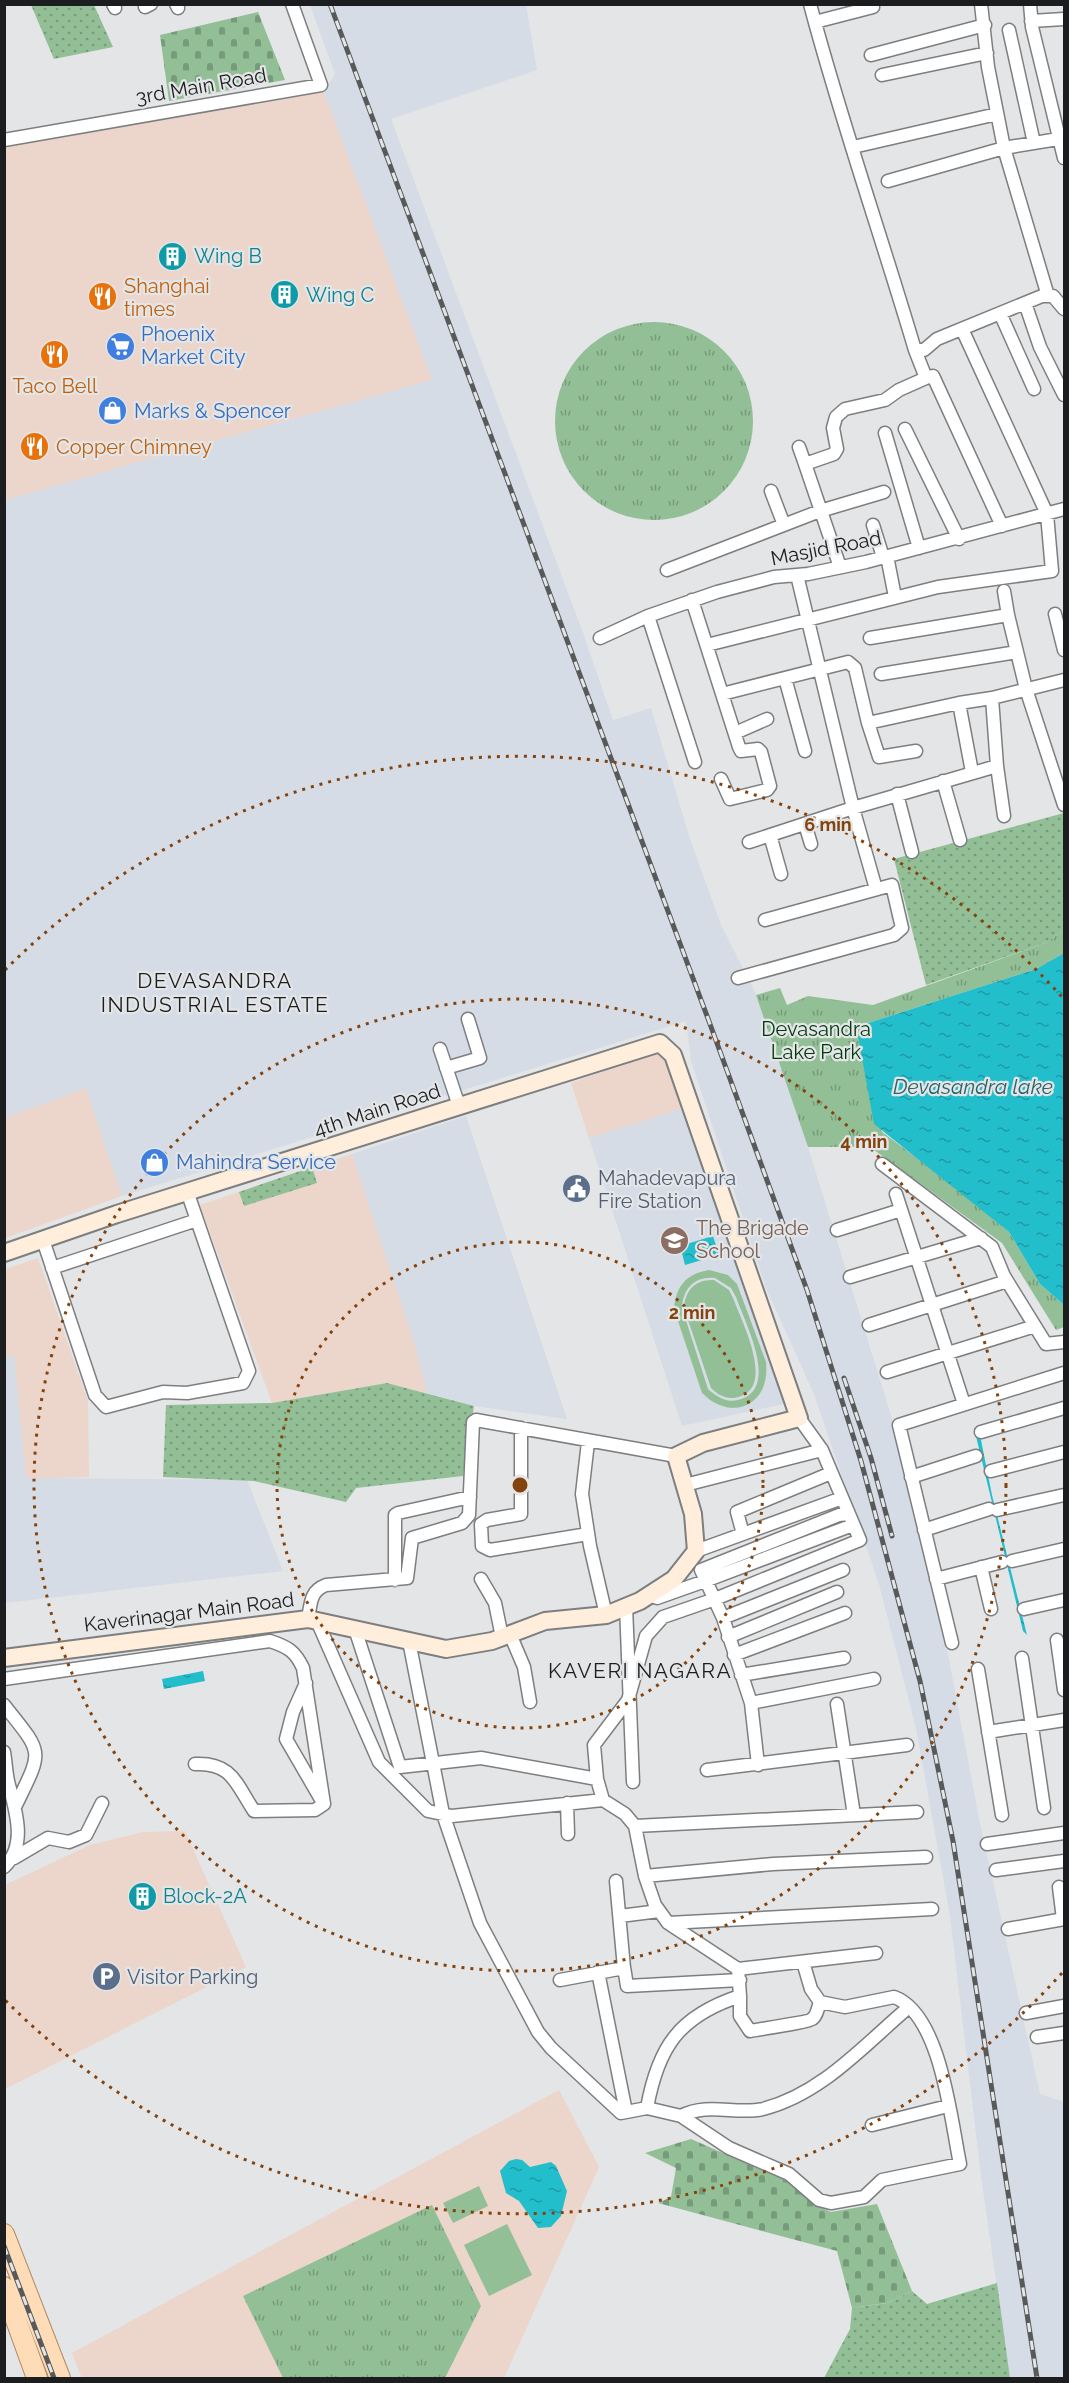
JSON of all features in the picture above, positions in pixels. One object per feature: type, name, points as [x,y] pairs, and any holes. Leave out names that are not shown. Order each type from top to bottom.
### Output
[{"type":"main road","points":[[4,2234],[60,2379]]},
{"type":"main road","points":[[4,2287],[38,2379]]},
{"type":"street","points":[[810,4],[915,350],[926,378]]},
{"type":"street","points":[[981,4],[987,53],[1004,148],[1048,296]]},
{"type":"street","points":[[1030,4],[1031,21],[1065,158]]},
{"type":"street","name":"3rd Main Road","points":[[4,140],[321,85],[292,5]]},
{"type":"street","points":[[815,22],[873,7]]},
{"type":"street","points":[[1031,21],[1065,19]]},
{"type":"street","points":[[871,55],[985,24]]},
{"type":"street","points":[[1009,30],[1034,144]]},
{"type":"street","points":[[882,75],[987,53]]},
{"type":"street","points":[[853,147],[997,114]]},
{"type":"street","points":[[888,181],[1004,148],[1061,138]]},
{"type":"street","points":[[915,350],[924,350],[937,339],[1048,296],[1053,296],[1065,309]]},
{"type":"street","points":[[1025,303],[1040,346],[1065,395]]},
{"type":"street","points":[[1000,313],[1034,389]]},
{"type":"street","points":[[707,645],[810,621],[938,587],[1052,571],[1047,514],[962,329]]},
{"type":"street","points":[[805,464],[834,454],[837,449],[833,429],[836,417],[844,409],[885,400],[899,390],[933,376],[1002,526]]},
{"type":"street","points":[[905,429],[959,539]]},
{"type":"street","points":[[885,433],[919,548]]},
{"type":"street","points":[[799,447],[840,567]]},
{"type":"street","points":[[771,491],[784,525]]},
{"type":"street","points":[[667,570],[820,511],[884,492]]},
{"type":"street","name":"Masjid Road","points":[[600,638],[648,616],[692,600],[774,577],[797,575],[885,557],[1065,509]]},
{"type":"street","points":[[873,525],[885,557],[895,597]]},
{"type":"street","points":[[797,575],[810,621],[853,808],[876,889]]},
{"type":"street","points":[[1004,591],[1026,689],[1064,805]]},
{"type":"street","points":[[692,600],[741,751],[758,749],[761,752],[770,786],[767,790],[729,799],[721,779]]},
{"type":"street","points":[[1056,614],[1064,647]]},
{"type":"street","points":[[870,638],[1008,615]]},
{"type":"street","points":[[648,616],[695,762]]},
{"type":"street","points":[[881,675],[1017,652]]},
{"type":"street","points":[[722,694],[848,662],[853,664],[879,757],[916,751]]},
{"type":"street","points":[[784,678],[805,751]]},
{"type":"street","points":[[868,723],[958,703],[992,698],[1065,680]]},
{"type":"street","points":[[992,698],[997,766],[1004,816]]},
{"type":"street","points":[[958,703],[972,772]]},
{"type":"street","points":[[735,733],[767,719]]},
{"type":"street","points":[[749,842],[897,794],[997,766]]},
{"type":"street","points":[[943,781],[960,840]]},
{"type":"street","points":[[897,794],[912,852]]},
{"type":"street","points":[[805,824],[811,844]]},
{"type":"street","points":[[770,835],[781,874]]},
{"type":"street","points":[[738,978],[894,935],[902,928],[892,885],[765,920]]},
{"type":"street","points":[[446,1068],[480,1058],[468,1019]]},
{"type":"street","name":"4th Main Road","points":[[4,1253],[660,1043],[673,1054],[799,1418]]},
{"type":"street","points":[[440,1049],[459,1106]]},
{"type":"street","points":[[882,1164],[992,1247],[1007,1281],[1046,1344],[1065,1342]]},
{"type":"street","points":[[43,1240],[95,1395],[106,1407],[164,1392],[187,1393],[243,1383],[249,1371],[189,1194]]},
{"type":"street","points":[[896,1194],[964,1404]]},
{"type":"street","points":[[837,1230],[901,1210]]},
{"type":"street","points":[[52,1268],[197,1220]]},
{"type":"street","points":[[849,1277],[981,1238]]},
{"type":"street","points":[[869,1325],[1007,1281]]},
{"type":"street","points":[[886,1372],[1035,1326]]},
{"type":"street","points":[[952,1643],[899,1425],[1065,1373]]},
{"type":"street","points":[[981,1432],[1065,1408]]},
{"type":"street","points":[[603,1800],[597,1779],[594,1745],[628,1700],[646,1636],[663,1617],[715,1599],[818,1555],[860,1540],[822,1450],[799,1418],[703,1443],[676,1456],[588,1442],[479,1420],[472,1422],[469,1515],[462,1523],[412,1538],[410,1573],[407,1578],[326,1585],[313,1592],[313,1621],[380,1762],[428,1811],[452,1816],[603,1800],[625,1814],[634,1826],[645,1876],[659,1911],[668,1923],[739,1974]]},
{"type":"street","points":[[521,1428],[521,1514],[481,1524],[482,1546],[490,1550],[588,1534]]},
{"type":"street","points":[[588,1442],[582,1494],[588,1534],[606,1615]]},
{"type":"street","points":[[685,1485],[822,1450]]},
{"type":"street","points":[[991,1471],[1065,1452]]},
{"type":"street","points":[[676,1456],[693,1514],[696,1551],[842,1498]]},
{"type":"street","points":[[911,1477],[976,1456]]},
{"type":"street","points":[[743,1534],[737,1512],[831,1473]]},
{"type":"street","points":[[924,1530],[993,1510],[1065,1495]]},
{"type":"street","points":[[395,1580],[395,1515],[470,1497]]},
{"type":"street","points":[[758,1765],[751,1703],[723,1618],[705,1581],[703,1568],[810,1526],[851,1519]]},
{"type":"street","points":[[663,1617],[653,1597],[705,1581],[814,1539],[851,1519]]},
{"type":"street","points":[[810,1526],[818,1555]]},
{"type":"street","points":[[936,1579],[1065,1549]]},
{"type":"street","name":"Kaverinagar Main Road","points":[[4,1658],[313,1621],[446,1649],[506,1636],[545,1621],[606,1615],[653,1597],[674,1580],[696,1551]]},
{"type":"street","points":[[981,1568],[992,1610]]},
{"type":"street","points":[[723,1618],[843,1570]]},
{"type":"street","points":[[481,1579],[495,1603],[506,1636],[524,1667],[530,1702]]},
{"type":"street","points":[[728,1637],[837,1592]]},
{"type":"street","points":[[1024,1609],[1065,1600]]},
{"type":"street","points":[[626,1606],[633,1782]]},
{"type":"street","points":[[734,1655],[845,1613]]},
{"type":"street","points":[[355,1629],[400,1767],[481,1758],[597,1779]]},
{"type":"street","points":[[1057,1640],[1065,1690]]},
{"type":"street","points":[[4,1679],[270,1641],[295,1652],[306,1683],[324,1804]]},
{"type":"street","points":[[409,1641],[443,1814],[480,1923],[538,2032],[551,2048],[621,2113],[647,2108],[681,2116],[729,2148],[789,2174],[819,2200],[831,2203],[864,2197],[882,2180],[960,2164],[939,2061],[932,2041],[909,2007],[894,1997],[845,2007],[820,2001],[811,1989],[803,1962]]},
{"type":"street","points":[[741,1675],[844,1658]]},
{"type":"street","points":[[1022,1658],[1044,1808]]},
{"type":"street","points":[[978,1669],[1002,1815]]},
{"type":"street","points":[[751,1703],[874,1679]]},
{"type":"street","points":[[306,1683],[292,1712],[285,1739],[324,1804]]},
{"type":"street","points":[[837,1704],[854,1815]]},
{"type":"street","points":[[4,1706],[28,1736],[37,1752],[35,1767],[16,1805]]},
{"type":"street","points":[[988,1732],[1065,1720]]},
{"type":"street","points":[[707,1770],[907,1746]]},
{"type":"street","points":[[4,1752],[8,1784],[16,1805],[18,1835],[14,1858]]},
{"type":"street","points":[[195,1764],[213,1763],[226,1769],[254,1811],[315,1810],[324,1804]]},
{"type":"street","points":[[4,1867],[14,1858],[48,1839],[69,1842],[86,1835],[102,1803]]},
{"type":"street","points":[[567,1803],[568,1834]]},
{"type":"street","points":[[634,1826],[916,1812]]},
{"type":"street","points":[[987,1844],[1065,1833]]},
{"type":"street","points":[[645,1876],[773,1864],[926,1857]]},
{"type":"street","points":[[996,1870],[1065,1862]]},
{"type":"street","points":[[616,1881],[627,1986],[739,1974],[803,1962],[876,1953]]},
{"type":"street","points":[[1008,1929],[1063,1922],[1059,1887]]},
{"type":"street","points":[[668,1923],[932,1909]]},
{"type":"street","points":[[620,1916],[659,1911]]},
{"type":"street","points":[[560,1980],[624,1967]]},
{"type":"street","points":[[598,1972],[626,2112]]},
{"type":"street","points":[[739,1974],[740,2016],[750,2031],[787,2022],[798,2024],[811,2020],[815,2017],[820,2001]]},
{"type":"street","points":[[647,2108],[657,2065],[680,2027],[699,2013],[740,1996]]},
{"type":"street","points":[[1026,2013],[1065,2006]]},
{"type":"street","points":[[681,2116],[704,2109],[754,2111],[807,2091],[834,2073],[909,2007]]},
{"type":"street","points":[[1037,2037],[1065,2032]]},
{"type":"street","points":[[872,2125],[948,2106]]},
{"type":"shaded area","points":[[310,5],[526,5],[537,70],[391,119],[583,633],[613,720],[651,708],[690,839],[721,925],[756,994],[808,1147],[893,1422],[948,1654],[979,1819],[1040,2094],[1064,2102],[1064,2378],[1010,2378],[981,2176],[950,1916],[916,1728],[879,1584],[814,1394],[766,1288],[691,1061],[686,1021],[122,1196],[86,1088],[5,1118],[5,500],[432,380],[324,92],[335,74]]},
{"type":"shaded area","name":"Phoenix Market City","points":[[324,92],[432,380],[5,500],[5,146]]},
{"type":"shaded area","points":[[656,1053],[664,1056],[671,1066],[685,1108],[589,1138],[571,1083]]},
{"type":"shaded area","points":[[86,1088],[122,1196],[5,1238],[5,1118]]},
{"type":"shaded area","name":"The Brigade School","points":[[685,1108],[784,1404],[682,1426],[589,1138]]},
{"type":"shaded area","points":[[466,1116],[567,1419],[474,1406],[427,1393],[415,1345],[352,1154]]},
{"type":"shaded area","points":[[352,1154],[415,1345],[427,1393],[387,1383],[272,1403],[200,1205]]},
{"type":"shaded area","points":[[38,1258],[88,1401],[89,1477],[26,1479],[14,1355],[5,1359],[5,1269]]},
{"type":"shaded area","points":[[14,1354],[26,1478],[247,1480],[283,1571],[5,1603],[4,1359]]},
{"type":"shaded area","points":[[185,1831],[246,1967],[5,2089],[5,1885],[90,1845],[143,1832]]},
{"type":"shaded area","points":[[559,2090],[599,2167],[504,2378],[82,2378],[72,2353]]},
{"type":"green space","points":[[31,5],[94,5],[113,47],[54,59]]},
{"type":"green space","points":[[258,12],[285,80],[169,101],[160,35]]},
{"type":"green space","points":[[644,322],[664,322],[701,333],[731,358],[746,383],[752,402],[752,440],[742,468],[717,498],[701,509],[683,516],[664,520],[644,520],[607,509],[577,484],[566,468],[559,450],[555,431],[555,411],[566,374],[591,344],[607,333],[625,326]]},
{"type":"green space","points":[[1064,813],[1064,930],[1045,943],[926,985],[894,859]]},
{"type":"green space","name":"Devasandra Lake Park","points":[[1064,930],[1064,953],[1036,969],[862,1025],[882,1132],[949,1182],[1009,1232],[1040,1284],[1064,1305],[1064,1327],[1056,1330],[1002,1243],[870,1147],[808,1147],[756,995],[780,988],[787,1005],[808,996],[873,1005],[1045,943]]},
{"type":"green space","points":[[312,1167],[317,1183],[244,1206],[239,1192]]},
{"type":"green space","points":[[709,1270],[728,1275],[737,1284],[766,1362],[766,1377],[762,1389],[756,1399],[747,1405],[737,1408],[725,1407],[702,1393],[674,1309],[677,1294],[684,1282]],"holes":[[[715,1278],[731,1288],[752,1338],[759,1370],[757,1383],[751,1394],[734,1401],[722,1399],[708,1389],[682,1308],[688,1289],[696,1281]]]},
{"type":"green space","points":[[714,1280],[729,1290],[753,1352],[755,1379],[750,1389],[741,1396],[732,1398],[724,1397],[711,1388],[684,1308],[689,1291],[693,1287],[702,1281]]},
{"type":"green space","points":[[387,1383],[474,1406],[463,1476],[356,1488],[346,1502],[254,1481],[163,1477],[166,1405],[272,1403]]},
{"type":"green space","points":[[691,2139],[791,2183],[813,2203],[831,2212],[877,2204],[912,2291],[887,2303],[852,2308],[837,2251],[658,2203],[671,2197],[676,2168],[645,2153]]},
{"type":"green space","points":[[479,2186],[488,2206],[453,2223],[443,2203]]},
{"type":"green space","points":[[432,2205],[481,2306],[445,2378],[283,2378],[243,2296]]},
{"type":"green space","points":[[507,2224],[532,2275],[489,2296],[464,2245]]},
{"type":"green space","points":[[997,2283],[1010,2378],[824,2378],[850,2329],[852,2308],[887,2303],[912,2291],[927,2304]]},
{"type":"water","name":"Devasandra lake","points":[[1064,953],[1064,1305],[1040,1284],[1009,1232],[874,1124],[858,1036],[862,1025],[1036,969]]},
{"type":"water","points":[[713,1236],[719,1255],[685,1265],[680,1246]]},
{"type":"water","points":[[1064,1402],[1064,1405],[979,1430],[992,1495],[1027,1635],[1023,1631],[974,1428]]},
{"type":"water","points":[[203,1671],[205,1681],[164,1689],[162,1679]]},
{"type":"water","points":[[522,2160],[530,2167],[551,2162],[556,2166],[567,2191],[561,2216],[551,2227],[538,2228],[519,2201],[506,2193],[500,2171],[509,2161]]},
{"type":"railway","points":[[330,4],[807,1290],[861,1461],[920,1681],[953,1841],[1037,2378]]},
{"type":"railway","points":[[844,1378],[871,1458],[892,1536]]},
{"type":"railway","points":[[4,2246],[54,2378]]},
{"type":"place","name":"Wing B","points":[[173,256]]},
{"type":"place","name":"Wing C","points":[[285,295]]},
{"type":"place","name":"Shanghai times","points":[[103,297]]},
{"type":"place","name":"Phoenix Market City","points":[[120,346]]},
{"type":"place","name":"Taco Bell","points":[[55,355]]},
{"type":"place","name":"Marks & Spencer","points":[[113,411]]},
{"type":"place","name":"Copper Chimney","points":[[35,447]]},
{"type":"place","name":"Mahindra Service","points":[[155,1162]]},
{"type":"place","name":"Mahadevapura Fire Station","points":[[577,1189]]},
{"type":"place","name":"The Brigade School","points":[[675,1240]]},
{"type":"place","name":"Block-2A","points":[[142,1896]]},
{"type":"place","name":"Visitor Parking","points":[[106,1977]]},
{"type":"district","name":"DEVASANDRA INDUSTRIAL ESTATE","points":[[215,992]]},
{"type":"district","name":"KAVERI NAGARA","points":[[640,1670]]}]
